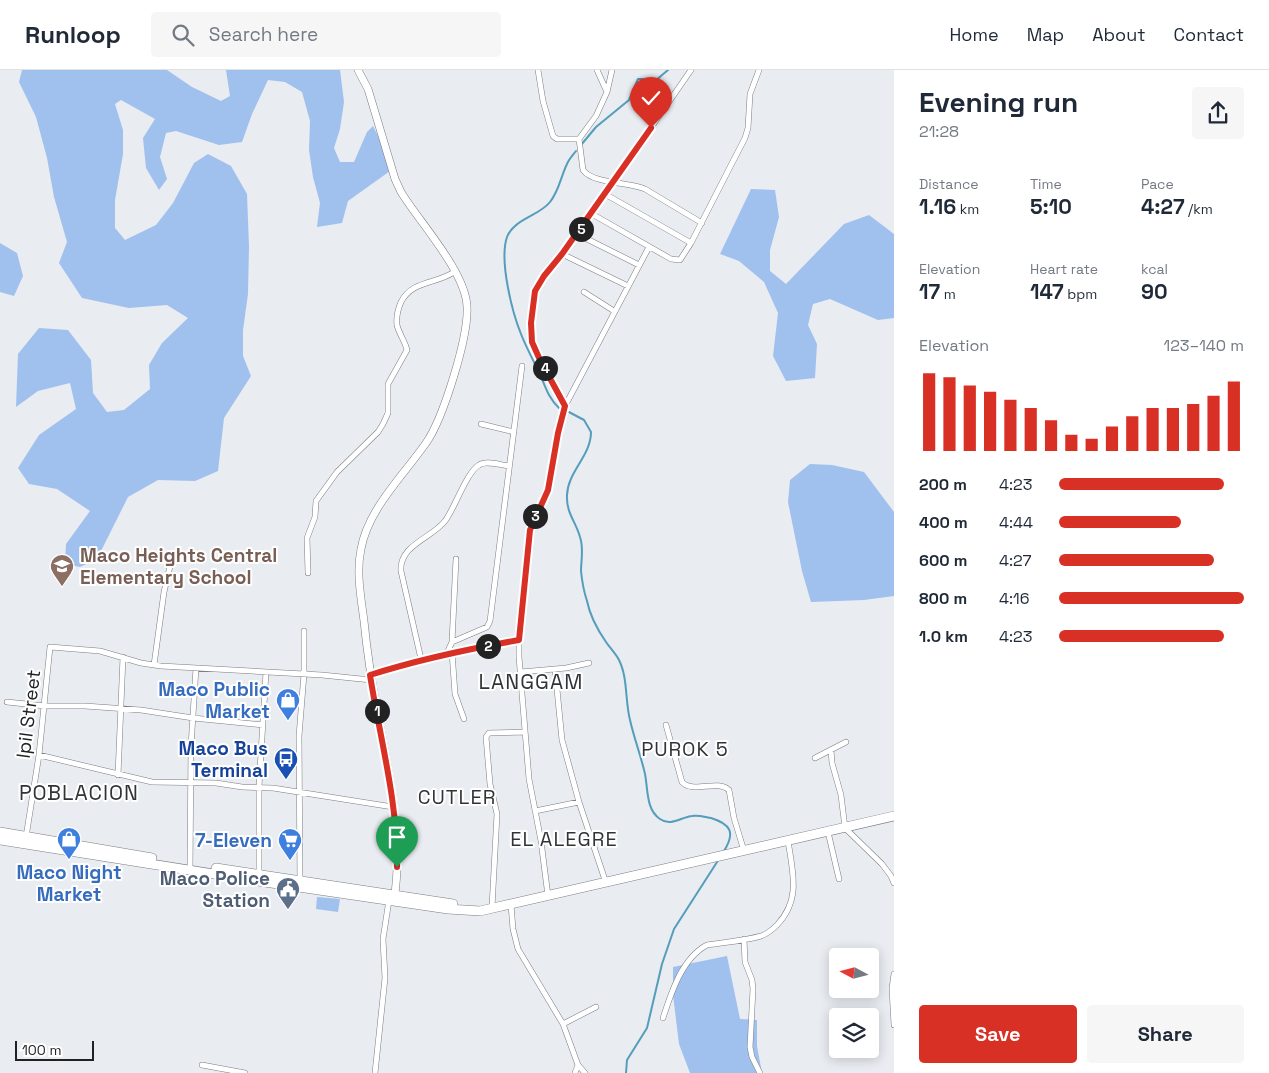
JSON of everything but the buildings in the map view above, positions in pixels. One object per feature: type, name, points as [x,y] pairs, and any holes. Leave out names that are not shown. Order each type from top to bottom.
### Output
[{"type":"highway","points":[[0,832],[25,840],[480,911],[495,907],[511,906],[894,816]]},
{"type":"highway","points":[[0,840],[25,840]]},
{"type":"street","points":[[358,70],[368,89],[395,179],[401,192],[454,272],[466,295],[467,316],[461,348],[441,413],[430,438],[374,513],[368,523],[361,547],[359,565],[371,678],[393,806],[397,858],[392,897],[383,939],[385,978],[375,1073]]},
{"type":"street","points":[[538,70],[543,100],[553,136],[557,139],[578,139]]},
{"type":"street","points":[[597,70],[607,92]]},
{"type":"street","points":[[612,70],[607,92],[596,116],[578,139],[585,173],[594,178],[635,185],[645,189],[702,222]]},
{"type":"street","points":[[565,406],[532,342],[535,291],[544,276],[592,214],[691,70]]},
{"type":"street","points":[[592,214],[671,259],[678,260],[683,258],[746,138],[750,94],[759,70]]},
{"type":"street","points":[[605,194],[691,244]]},
{"type":"street","points":[[577,234],[640,264]]},
{"type":"street","points":[[548,897],[541,841],[529,779],[520,672],[519,640],[530,530],[548,490],[558,433],[565,406],[649,246]]},
{"type":"street","points":[[562,254],[628,286]]},
{"type":"street","points":[[308,573],[307,538],[315,517],[316,501],[338,472],[378,432],[386,418],[388,384],[407,350],[401,337],[397,320],[401,301],[408,290],[442,279],[454,272]]},
{"type":"street","points":[[584,292],[614,311]]},
{"type":"street","points":[[452,642],[487,627],[490,621],[522,366]]},
{"type":"street","points":[[481,424],[514,432]]},
{"type":"street","points":[[421,659],[401,571],[402,559],[414,546],[445,521],[472,473],[479,465],[488,463],[509,466]]},
{"type":"street","points":[[456,559],[450,653],[455,694],[464,720]]},
{"type":"street","points":[[154,665],[164,592],[171,562]]},
{"type":"street","points":[[299,884],[299,720],[304,674],[304,632]]},
{"type":"street","points":[[118,775],[123,657],[154,665],[371,678],[421,659],[519,640]]},
{"type":"street","name":"Ipil Street","points":[[25,840],[39,755],[50,648],[94,650],[123,657]]},
{"type":"street","points":[[520,672],[555,670],[589,664]]},
{"type":"street","points":[[190,867],[196,668]]},
{"type":"street","points":[[555,670],[562,740],[578,802],[607,883]]},
{"type":"street","points":[[259,878],[258,786],[266,672]]},
{"type":"street","points":[[7,702],[45,706],[85,706],[120,709],[262,724]]},
{"type":"street","points":[[666,725],[682,782],[693,786],[724,787],[729,790],[734,818],[744,852]]},
{"type":"street","points":[[495,907],[497,814],[490,784],[486,736],[489,733],[495,732],[525,732]]},
{"type":"street","points":[[815,758],[846,742]]},
{"type":"street","points":[[830,750],[841,795],[845,828],[882,864],[894,883]]},
{"type":"street","points":[[39,755],[118,775],[162,783],[258,786],[298,790],[393,806]]},
{"type":"street","points":[[535,811],[578,802]]},
{"type":"street","points":[[828,832],[839,879]]},
{"type":"street","points":[[663,1018],[678,979],[690,959],[699,949],[707,945],[763,936],[772,930],[788,912],[793,895],[793,872],[788,841]]},
{"type":"street","points":[[511,906],[513,929],[518,949],[563,1024],[578,1065],[584,1073]]},
{"type":"street","points":[[744,939],[745,962],[752,980],[753,989],[750,1047],[752,1057],[760,1073]]},
{"type":"street","points":[[894,974],[892,995],[894,1025]]},
{"type":"street","points":[[563,1024],[596,1007]]},
{"type":"street","points":[[202,1065],[245,1073]]},
{"type":"street","points":[[575,1073],[578,1065]]},
{"type":"shaded area","points":[[22,70],[167,70],[192,87],[221,101],[230,96],[226,70],[340,70],[344,102],[340,129],[334,148],[340,162],[354,162],[367,132],[373,126],[383,146],[390,171],[348,201],[342,223],[317,227],[320,203],[313,177],[309,150],[310,121],[302,92],[285,82],[268,80],[252,114],[242,142],[219,145],[176,131],[166,133],[160,157],[167,179],[159,190],[146,168],[143,138],[155,119],[121,100],[115,104],[123,130],[123,154],[115,200],[115,228],[125,240],[156,225],[173,203],[194,163],[208,154],[231,166],[247,194],[248,294],[243,330],[243,356],[251,376],[224,418],[218,471],[195,481],[158,480],[128,497],[97,559],[80,567],[65,564],[66,544],[90,511],[57,489],[29,484],[18,468],[39,435],[76,409],[70,383],[38,391],[16,407],[18,354],[39,328],[68,330],[91,360],[93,393],[107,412],[124,410],[150,389],[149,365],[162,343],[188,318],[167,305],[129,308],[82,298],[59,263],[67,242],[54,197],[47,158],[36,117],[19,82]]},
{"type":"shaded area","points":[[751,189],[775,190],[779,217],[770,250],[770,271],[786,284],[844,224],[869,215],[894,234],[894,318],[878,320],[830,299],[813,304],[808,325],[817,344],[815,378],[786,381],[773,356],[778,313],[764,282],[739,261],[720,254]]},
{"type":"shaded area","points":[[0,243],[17,253],[23,276],[14,296],[0,292]]},
{"type":"shaded area","points":[[810,464],[832,465],[864,472],[894,512],[894,596],[864,600],[811,602],[802,571],[788,502],[790,480]]},
{"type":"shaded area","points":[[317,897],[340,899],[338,912],[316,909]]},
{"type":"shaded area","points":[[727,956],[740,1019],[757,1020],[757,1046],[762,1073],[690,1073],[679,1044],[673,995],[673,967]]},
{"type":"waterway","points":[[581,145],[596,127],[629,100],[638,79],[651,83],[668,70]]},
{"type":"waterway","points":[[559,408],[547,391],[517,324],[508,286],[505,247],[510,231],[550,202],[556,193],[568,162],[576,151]]},
{"type":"waterway","points":[[567,411],[584,420],[591,432],[587,449],[571,478],[567,495],[570,512],[581,541],[581,571],[584,590],[594,622],[622,667],[628,713],[645,774],[650,805],[655,815],[668,822],[697,816],[711,818],[723,823],[727,826],[730,834],[730,839],[724,851]]},
{"type":"waterway","points":[[626,1073],[627,1060],[647,1028],[662,964],[674,929],[719,859]]},
{"type":"place","name":"Maco Heights Central Elementary School","points":[[62,587]]},
{"type":"place","name":"Maco Public Market","points":[[288,721]]},
{"type":"place","name":"Maco Bus Terminal","points":[[286,780]]},
{"type":"place","name":"Maco Night Market","points":[[69,860]]},
{"type":"place","name":"7-Eleven","points":[[290,861]]},
{"type":"place","name":"Maco Police Station","points":[[288,910]]},
{"type":"district","name":"LANGGAM","points":[[531,682]]},
{"type":"district","name":"PUROK 5","points":[[685,749]]},
{"type":"district","name":"POBLACION","points":[[79,793]]},
{"type":"district","name":"CUTLER","points":[[457,797]]},
{"type":"district","name":"EL ALEGRE","points":[[564,839]]},
{"type":"route","points":[[397,867],[397,843],[390,783],[370,675],[421,659],[519,640],[530,530],[548,490],[558,433],[565,406],[532,342],[531,323],[535,291],[538,284],[562,254],[651,128]]}]
